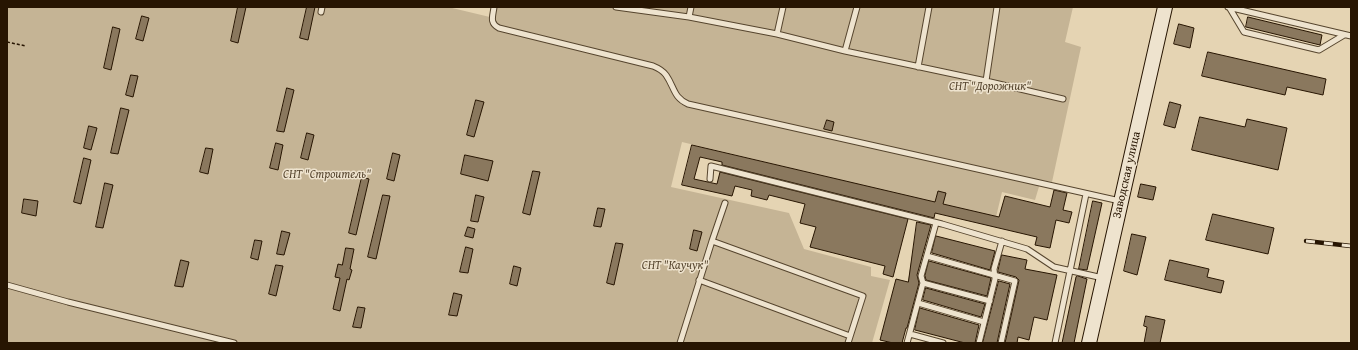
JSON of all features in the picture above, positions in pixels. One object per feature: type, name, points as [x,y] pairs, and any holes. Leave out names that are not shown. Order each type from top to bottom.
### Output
[{"type":"main road","name":"Заводская улица","points":[[1089,343],[1165,7]]},
{"type":"lane","points":[[494,7],[492,22],[493,26],[653,66],[661,70],[666,75],[679,99],[688,104],[1121,201]]},
{"type":"lane","points":[[616,7],[689,17],[777,34],[845,51],[1063,99]]},
{"type":"lane","points":[[689,17],[691,7]]},
{"type":"lane","points":[[777,34],[783,7]]},
{"type":"lane","points":[[845,51],[857,7]]},
{"type":"lane","points":[[918,67],[929,7]]},
{"type":"lane","points":[[986,81],[997,7]]},
{"type":"lane","points":[[1228,7],[1244,32],[1259,36],[1319,50],[1344,35]]},
{"type":"lane","points":[[1228,7],[1351,36]]},
{"type":"lane","points":[[710,179],[711,166],[936,222],[1027,249],[1054,267],[1104,278]]},
{"type":"lane","points":[[1055,343],[1086,194]]},
{"type":"lane","points":[[680,343],[725,203]]},
{"type":"lane","points":[[907,343],[923,283],[921,276],[936,222]]},
{"type":"lane","points":[[712,240],[863,296],[848,343]]},
{"type":"lane","points":[[979,343],[995,279],[994,269],[1002,241]]},
{"type":"lane","points":[[927,256],[1015,281],[1001,343]]},
{"type":"lane","points":[[699,280],[850,336]]},
{"type":"lane","points":[[923,283],[990,301]]},
{"type":"lane","points":[[7,286],[234,343]]},
{"type":"lane","points":[[918,303],[984,322]]},
{"type":"lane","points":[[910,334],[943,343]]},
{"type":"path","points":[[7,42],[26,46]]},
{"type":"green space","name":"СНТ \"Строитель\"","points":[[7,7],[448,7],[494,18],[497,7],[1073,7],[1065,42],[1081,47],[1052,182],[1041,180],[1035,200],[1002,192],[996,217],[682,142],[671,187],[789,213],[804,249],[871,267],[871,276],[890,280],[872,343],[7,343]]},
{"type":"building","points":[[238,7],[246,7],[238,43],[231,41]]},
{"type":"building","points":[[307,7],[315,7],[308,40],[300,38]]},
{"type":"building","points":[[142,16],[149,18],[143,41],[136,39]]},
{"type":"building","points":[[1248,17],[1322,35],[1320,45],[1246,27]]},
{"type":"building","points":[[1179,24],[1194,28],[1190,48],[1174,44]]},
{"type":"building","points":[[113,27],[120,29],[111,70],[104,68]]},
{"type":"building","points":[[1208,52],[1326,79],[1323,95],[1287,87],[1285,95],[1202,76]]},
{"type":"building","points":[[131,75],[138,76],[133,97],[126,95]]},
{"type":"building","points":[[287,88],[294,90],[284,132],[277,131]]},
{"type":"building","points":[[476,100],[484,102],[474,137],[467,135]]},
{"type":"building","points":[[1170,102],[1181,105],[1175,128],[1164,125]]},
{"type":"building","points":[[121,108],[129,110],[118,154],[111,153]]},
{"type":"building","points":[[1200,117],[1245,127],[1247,119],[1287,128],[1278,170],[1192,150]]},
{"type":"building","points":[[827,120],[834,122],[832,131],[824,129]]},
{"type":"building","points":[[89,126],[97,128],[91,150],[84,148]]},
{"type":"building","points":[[307,133],[314,135],[308,160],[301,158]]},
{"type":"building","points":[[276,143],[283,145],[278,170],[270,168]]},
{"type":"building","points":[[692,145],[935,202],[938,191],[946,193],[943,204],[999,217],[1005,196],[1050,207],[1054,190],[1067,193],[1063,210],[1072,212],[1069,223],[1056,220],[1050,248],[1035,245],[1037,237],[935,213],[934,218],[722,165],[722,162],[700,157],[694,179],[717,184],[720,172],[908,219],[893,277],[883,274],[885,266],[810,247],[816,227],[800,223],[805,204],[769,195],[767,200],[751,196],[752,190],[735,186],[732,196],[682,185]]},
{"type":"building","points":[[206,148],[213,149],[208,174],[200,172]]},
{"type":"building","points":[[393,153],[400,155],[394,181],[387,179]]},
{"type":"building","points":[[465,155],[493,161],[488,181],[461,174]]},
{"type":"building","points":[[84,158],[91,160],[81,204],[74,202]]},
{"type":"building","points":[[533,171],[540,172],[530,215],[523,213]]},
{"type":"building","points":[[362,177],[369,179],[356,235],[349,233]]},
{"type":"building","points":[[105,183],[113,185],[103,228],[96,227]]},
{"type":"building","points":[[1141,184],[1156,187],[1153,200],[1138,197]]},
{"type":"building","points":[[383,195],[390,196],[376,259],[368,257]]},
{"type":"building","points":[[476,195],[484,197],[478,222],[471,221]]},
{"type":"building","points":[[24,199],[38,201],[36,216],[22,213]]},
{"type":"building","points":[[1093,201],[1102,203],[1087,270],[1079,269]]},
{"type":"building","points":[[598,208],[605,209],[601,227],[594,226]]},
{"type":"building","points":[[1213,214],[1274,228],[1268,254],[1206,240]]},
{"type":"building","points":[[917,222],[931,225],[917,275],[919,283],[907,328],[902,343],[893,343],[880,340],[896,279],[908,282]]},
{"type":"building","points":[[468,227],[475,229],[473,238],[465,236]]},
{"type":"building","points":[[694,230],[702,232],[697,251],[690,249]]},
{"type":"building","points":[[282,231],[290,233],[284,255],[277,254]]},
{"type":"building","points":[[1132,234],[1146,237],[1137,275],[1124,271]]},
{"type":"building","points":[[936,236],[995,251],[990,270],[932,253]]},
{"type":"building","points":[[255,240],[262,241],[258,260],[251,258]]},
{"type":"building","points":[[616,243],[623,244],[614,285],[607,283]]},
{"type":"building","points":[[466,247],[473,249],[468,273],[460,272]]},
{"type":"building","points":[[346,248],[354,249],[350,269],[352,270],[349,280],[347,279],[340,311],[333,309],[340,278],[335,277],[338,264],[342,265]]},
{"type":"building","points":[[1002,255],[1027,260],[1025,269],[1057,275],[1047,320],[1034,317],[1029,340],[1018,337],[1017,343],[1005,343],[1019,280],[1016,277],[998,272]]},
{"type":"building","points":[[181,260],[189,262],[183,287],[175,286]]},
{"type":"building","points":[[1170,260],[1209,269],[1207,277],[1224,281],[1221,293],[1165,280]]},
{"type":"building","points":[[929,261],[991,278],[987,296],[926,280],[925,276]]},
{"type":"building","points":[[276,265],[283,266],[276,296],[269,294]]},
{"type":"building","points":[[514,266],[521,268],[517,286],[510,284]]},
{"type":"building","points":[[1078,276],[1087,279],[1074,343],[1062,343],[1076,277]]},
{"type":"building","points":[[999,281],[1010,284],[997,343],[983,343]]},
{"type":"building","points":[[926,288],[985,304],[981,317],[923,300]]},
{"type":"building","points":[[454,293],[462,295],[457,316],[449,315]]},
{"type":"building","points":[[358,307],[365,308],[361,328],[353,327]]},
{"type":"building","points":[[920,308],[979,325],[975,343],[965,343],[915,330]]},
{"type":"building","points":[[1146,316],[1165,320],[1160,343],[1144,343],[1147,327],[1144,326]]},
{"type":"railway","points":[[1306,241],[1351,246]]},
{"type":"park label","name":"СНТ \"Дорожник\"","points":[[990,87]]},
{"type":"park label","name":"СНТ \"Каучук\"","points":[[675,266]]}]
